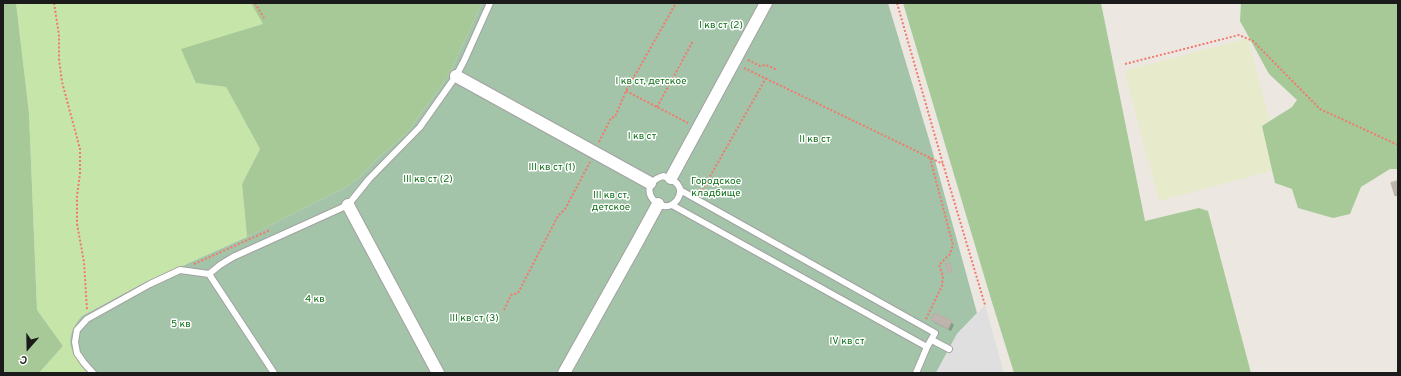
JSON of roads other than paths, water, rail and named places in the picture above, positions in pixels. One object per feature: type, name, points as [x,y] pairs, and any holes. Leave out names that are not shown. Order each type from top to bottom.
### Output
[{"type":"street","points":[[671,178],[766,3]]},
{"type":"street","points":[[456,76],[650,184]]},
{"type":"street","points":[[564,373],[658,204]]},
{"type":"street","points":[[348,205],[438,373]]},
{"type":"lane","points":[[93,373],[84,364],[77,353],[75,342],[77,330],[87,319],[180,270],[209,274],[233,257],[348,205],[369,179],[420,127],[456,76],[490,3]]},
{"type":"lane","points":[[663,176],[671,178],[678,183],[680,190],[678,198],[672,205],[666,207],[658,204],[653,200],[649,193],[650,184],[655,179],[663,176]]},
{"type":"lane","points":[[680,190],[935,333],[927,347],[916,373]]},
{"type":"lane","points":[[672,205],[927,347]]},
{"type":"lane","points":[[209,274],[274,373]]},
{"type":"lane","points":[[932,340],[949,349]]},
{"type":"park label","name":"I кв ст (2)","points":[[721,26]]},
{"type":"park label","name":"I кв ст, детское","points":[[651,82]]},
{"type":"park label","name":"I кв ст","points":[[642,137]]},
{"type":"park label","name":"II кв ст","points":[[815,140]]},
{"type":"park label","name":"III кв ст (1)","points":[[552,168]]},
{"type":"park label","name":"III кв ст (2)","points":[[428,180]]},
{"type":"park label","name":"Городское кладбище","points":[[716,188]]},
{"type":"park label","name":"III кв ст, детское","points":[[611,202]]},
{"type":"park label","name":"4 кв","points":[[315,300]]},
{"type":"park label","name":"III кв ст (3)","points":[[474,319]]},
{"type":"park label","name":"5 кв","points":[[181,325]]},
{"type":"park label","name":"IV кв ст","points":[[847,342]]}]
